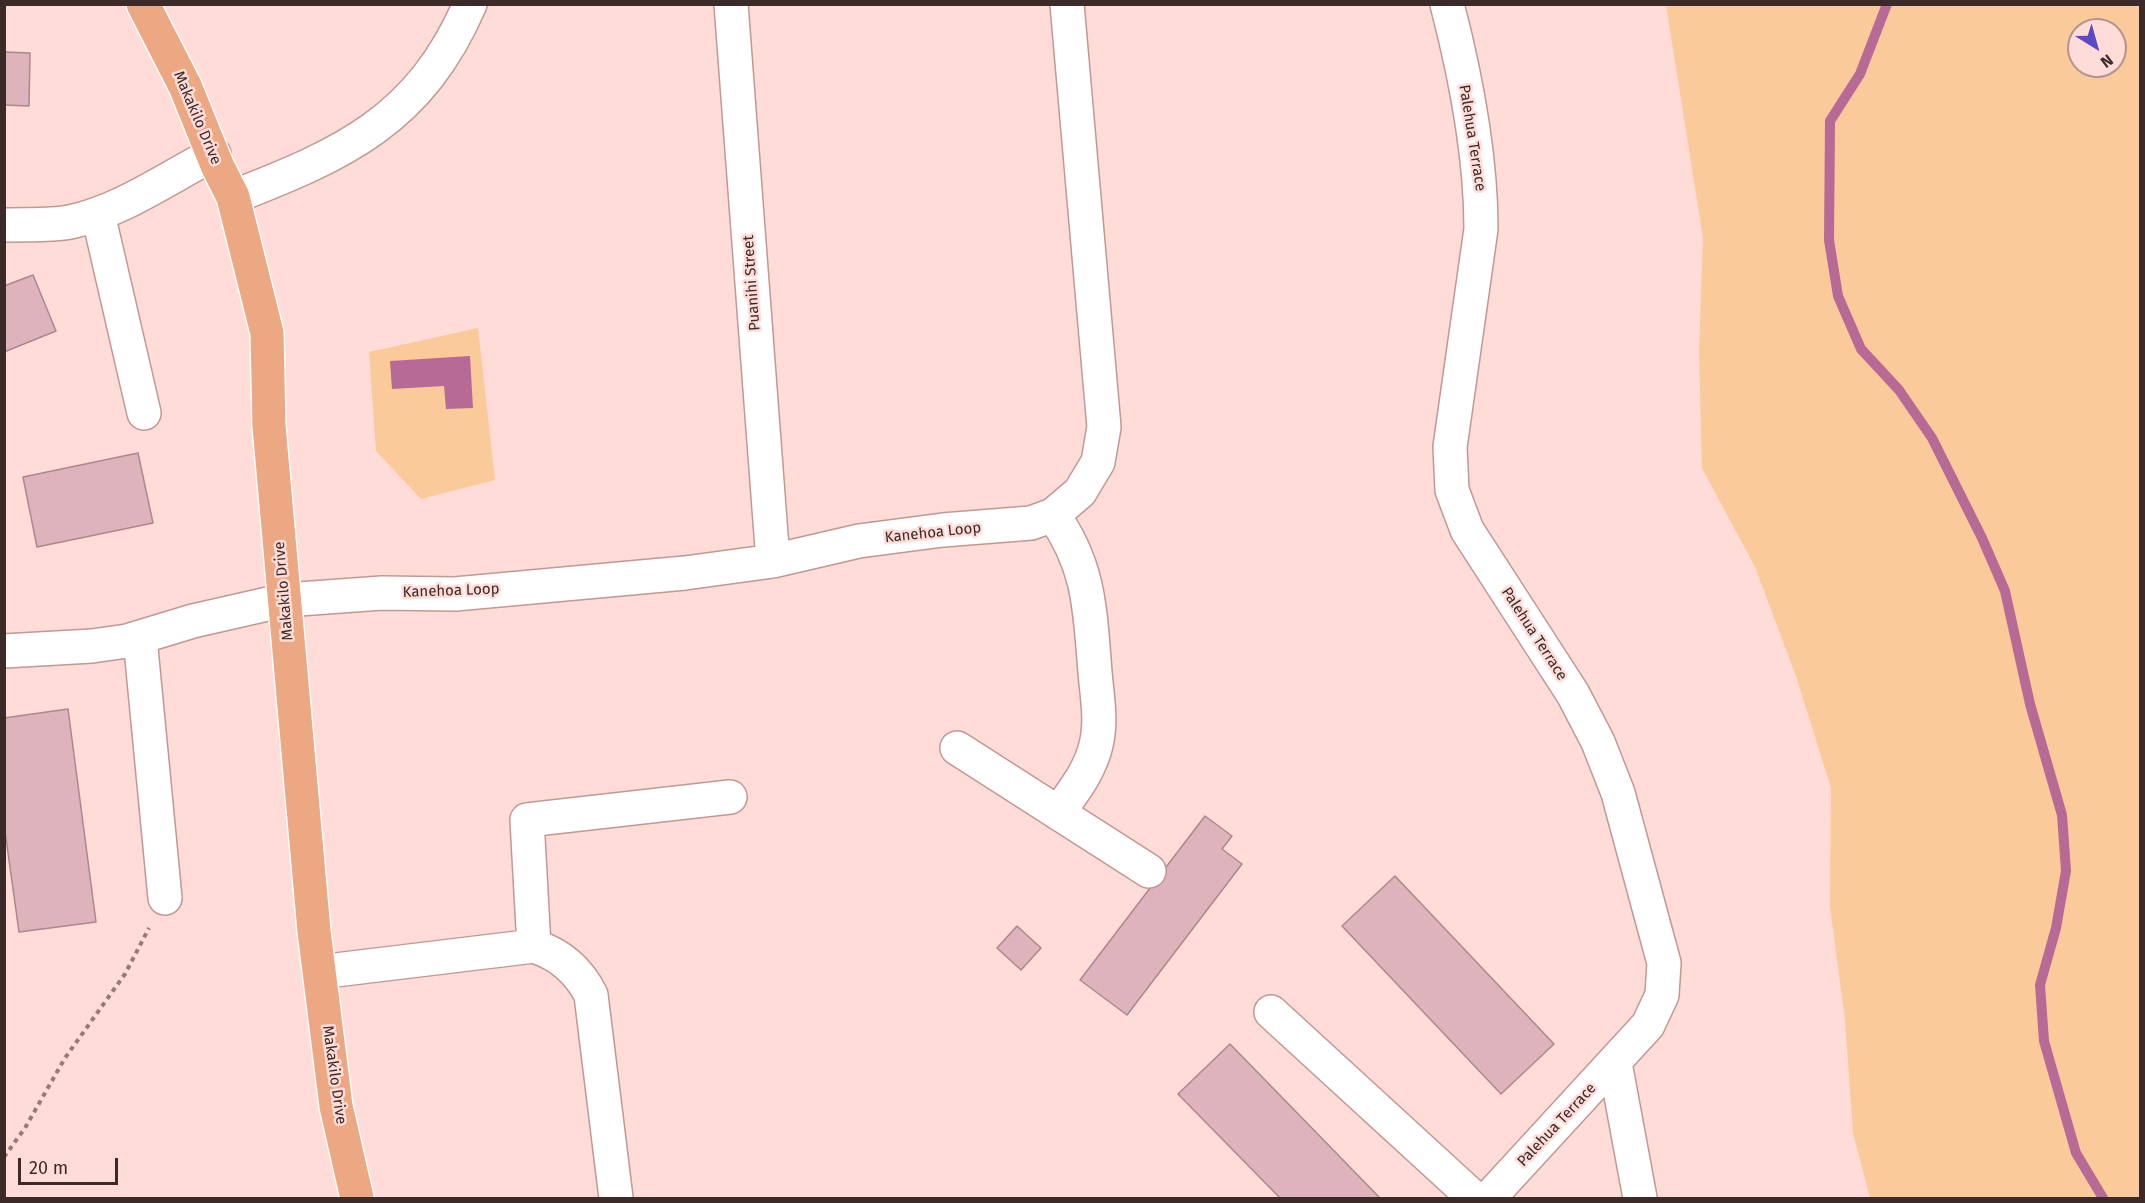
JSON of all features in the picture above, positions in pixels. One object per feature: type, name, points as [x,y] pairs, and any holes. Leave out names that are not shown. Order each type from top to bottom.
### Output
[{"type":"main road","name":"Makakilo Drive","points":[[142,4],[185,86],[233,197],[267,333],[269,426],[319,972],[336,1106],[357,1198]]},
{"type":"street","points":[[233,197],[344,150],[399,110],[442,58],[470,4]]},
{"type":"street","name":"Puanihi Street","points":[[731,4],[772,561]]},
{"type":"street","name":"Kanehoa Loop","points":[[4,651],[92,646],[140,638],[193,621],[285,600],[382,593],[455,594],[685,573],[772,561],[859,541],[943,530],[1020,525],[1053,515],[1080,492],[1093,473],[1101,450],[1104,428],[1067,4]]},
{"type":"street","name":"Palehua Terrace","points":[[1448,4],[1478,162],[1481,195],[1481,229],[1450,447],[1452,490],[1467,530],[1573,694],[1598,742],[1618,793],[1663,952],[1665,974],[1662,995],[1654,1016],[1642,1034],[1489,1198]]},
{"type":"street","points":[[4,225],[67,222],[98,214],[214,154]]},
{"type":"street","points":[[98,214],[144,413]]},
{"type":"street","points":[[1053,515],[1074,549],[1087,587],[1099,720],[1096,744],[1090,762],[1058,813]]},
{"type":"street","points":[[140,638],[165,898]]},
{"type":"street","points":[[957,748],[1149,872]]},
{"type":"street","points":[[534,946],[527,820],[730,797]]},
{"type":"street","points":[[319,972],[534,946],[568,965],[581,978],[591,995],[616,1198]]},
{"type":"street","points":[[1271,1012],[1474,1198]]},
{"type":"street","points":[[1615,1063],[1640,1198]]},
{"type":"path","points":[[4,1158],[26,1128],[65,1058],[125,974],[165,898]]},
{"type":"shaded area","points":[[1666,5],[2140,5],[2140,1198],[1870,1198],[1853,1133],[1845,1020],[1830,907],[1831,788],[1796,676],[1755,567],[1702,468],[1699,352],[1703,238]]},
{"type":"shaded area","points":[[478,328],[495,480],[421,499],[376,451],[369,352]]},
{"type":"shaded area","points":[[470,356],[473,408],[446,409],[444,386],[392,389],[390,361]]},
{"type":"building","points":[[4,52],[30,53],[29,106],[4,105]]},
{"type":"building","points":[[33,275],[56,331],[4,352],[4,286]]},
{"type":"building","points":[[138,453],[153,523],[37,547],[23,477]]},
{"type":"building","points":[[68,709],[96,922],[19,932],[4,824],[4,718]]},
{"type":"building","points":[[1205,816],[1232,836],[1222,849],[1242,864],[1127,1015],[1080,980]]},
{"type":"building","points":[[1395,876],[1554,1044],[1501,1094],[1342,926]]},
{"type":"building","points":[[1017,926],[1041,948],[1021,970],[997,948]]},
{"type":"building","points":[[1230,1044],[1380,1198],[1280,1198],[1178,1094]]},
{"type":"waterway","points":[[1887,4],[1860,74],[1830,121],[1829,240],[1838,296],[1861,349],[1899,390],[1932,438],[1982,538],[2005,591],[2030,704],[2062,815],[2066,871],[2056,928],[2040,985],[2044,1041],[2076,1153],[2103,1198]]}]
